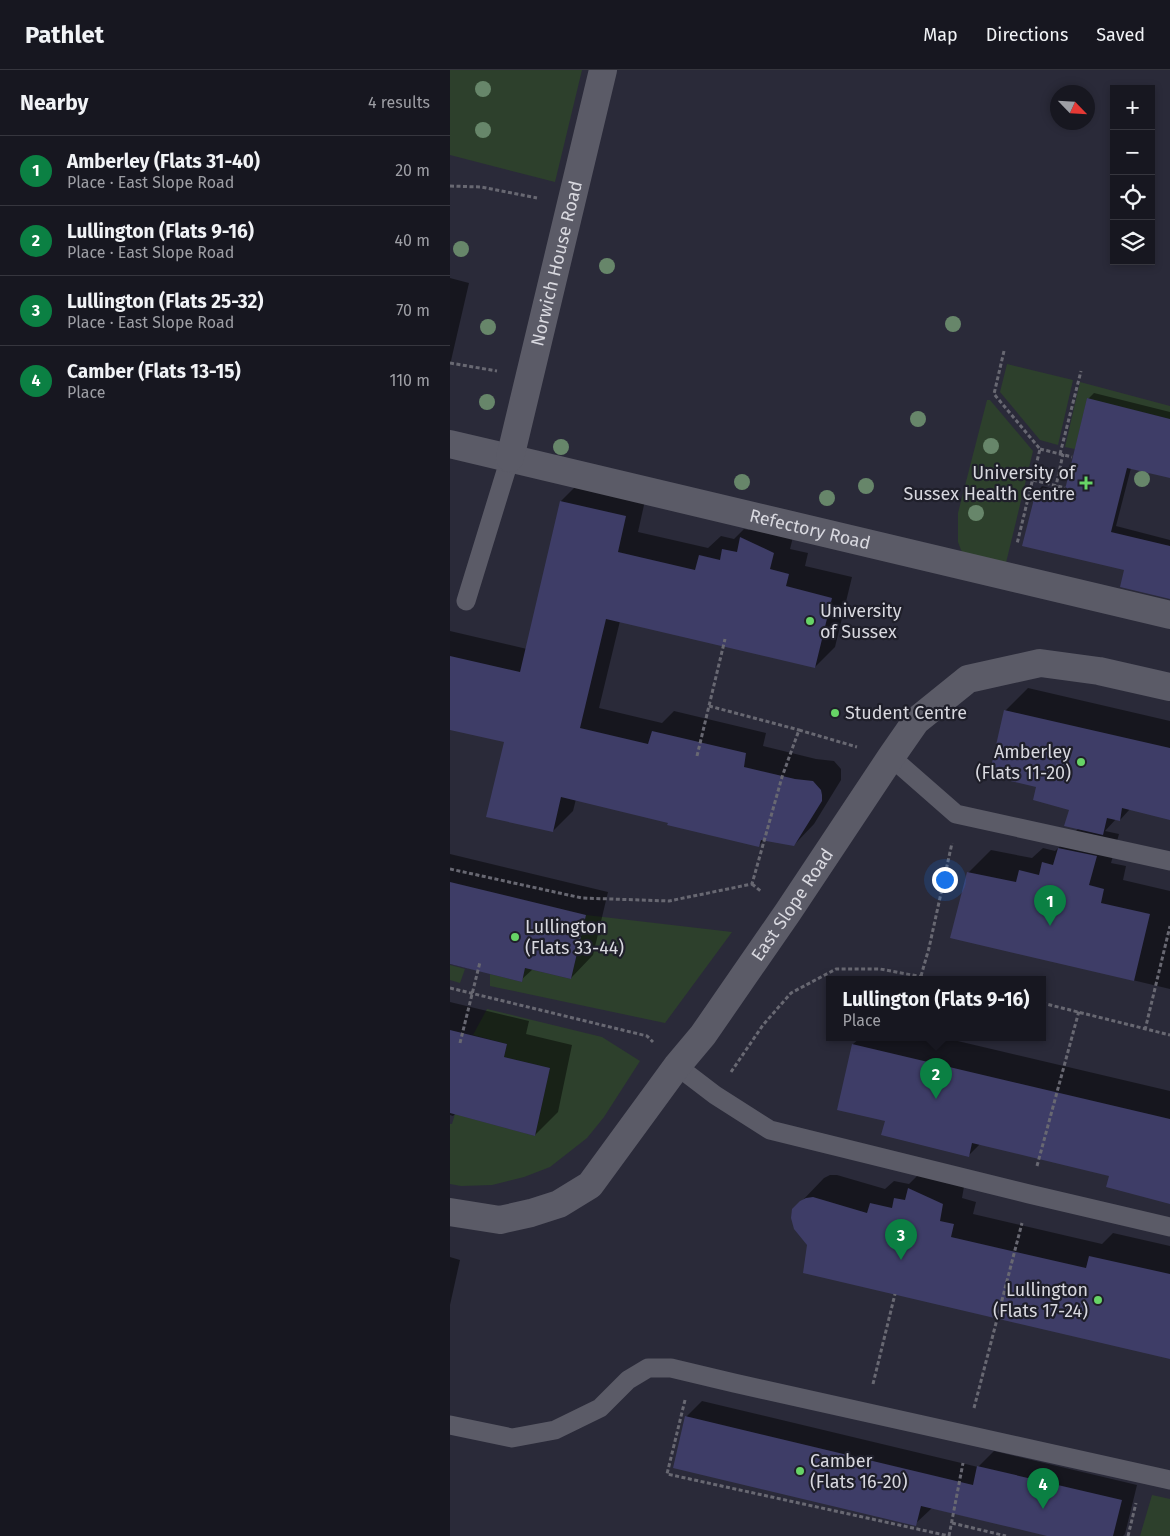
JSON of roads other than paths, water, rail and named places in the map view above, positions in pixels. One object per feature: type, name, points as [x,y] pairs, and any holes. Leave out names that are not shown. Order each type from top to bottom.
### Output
[{"type":"street","name":"Norwich House Road","points":[[510,458],[603,70]]},
{"type":"street","name":"Refectory Road","points":[[450,444],[1170,614]]},
{"type":"street","name":"East Slope Road","points":[[450,1212],[500,1220],[559,1204],[590,1185],[713,1020],[916,721],[968,679],[1040,663],[1099,671],[1170,687]]},
{"type":"lane","points":[[466,601],[510,458]]},
{"type":"lane","points":[[891,757],[956,814],[1170,861]]},
{"type":"lane","points":[[677,1066],[715,1095],[770,1130],[1170,1227]]},
{"type":"lane","points":[[450,1425],[512,1438],[555,1430],[600,1408],[628,1380],[648,1368],[671,1368],[1170,1480]]},
{"type":"place","name":"University of Sussex Health Centre","points":[[1086,483]]},
{"type":"place","name":"University of Sussex","points":[[810,621]]},
{"type":"place","name":"Student Centre","points":[[835,713]]},
{"type":"place","name":"Amberley (Flats 11-20)","points":[[1081,762]]},
{"type":"place","name":"Amberley (Flats 31-40)","points":[[1050,926]]},
{"type":"place","name":"Lullington (Flats 33-44)","points":[[515,937]]},
{"type":"place","name":"Lullington (Flats 9-16)","points":[[936,1099]]},
{"type":"place","name":"Lullington (Flats 25-32)","points":[[901,1260]]},
{"type":"place","name":"Lullington (Flats 17-24)","points":[[1098,1300]]},
{"type":"place","name":"Camber (Flats 16-20)","points":[[800,1471]]},
{"type":"place","name":"Camber (Flats 13-15)","points":[[1043,1509]]}]
